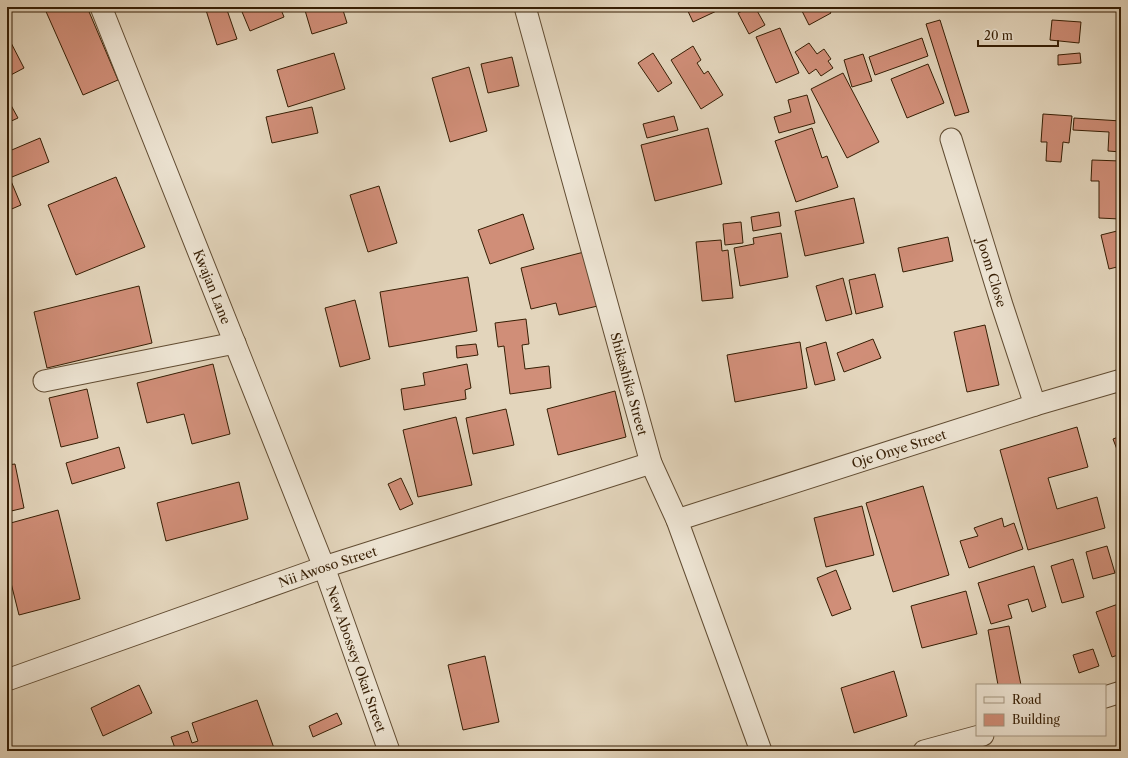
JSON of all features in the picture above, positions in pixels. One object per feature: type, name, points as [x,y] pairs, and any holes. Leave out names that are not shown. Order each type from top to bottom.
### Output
[{"type":"street","name":"Kwajan Lane","points":[[101,7],[324,567]]},
{"type":"street","name":"Shikashika Street","points":[[524,7],[651,463],[677,520],[761,751]]},
{"type":"street","name":"Joom Close","points":[[951,139],[1002,305],[1035,405]]},
{"type":"street","points":[[44,381],[235,343]]},
{"type":"street","name":"Oje Onye Street","points":[[677,520],[1035,405],[1121,380]]},
{"type":"street","name":"Nii Awoso Street","points":[[7,680],[324,567],[651,463]]},
{"type":"street","name":"New Abossey Okai Street","points":[[324,567],[361,666],[389,751]]},
{"type":"street","points":[[1106,697],[1121,692]]},
{"type":"street","points":[[924,751],[979,736]]},
{"type":"building","points":[[44,7],[87,7],[118,80],[83,95]]},
{"type":"building","points":[[205,7],[226,7],[237,39],[217,45]]},
{"type":"building","points":[[240,7],[280,7],[284,17],[250,31]]},
{"type":"building","points":[[304,7],[342,7],[347,23],[312,34]]},
{"type":"building","points":[[686,7],[725,7],[693,22]]},
{"type":"building","points":[[751,7],[755,7],[765,25],[749,34],[738,13]]},
{"type":"building","points":[[800,7],[827,7],[831,13],[809,25]]},
{"type":"building","points":[[940,20],[969,112],[955,116],[926,24]]},
{"type":"building","points":[[1052,20],[1081,22],[1079,43],[1050,40]]},
{"type":"building","points":[[780,28],[799,73],[776,83],[756,37]]},
{"type":"building","points":[[7,35],[24,68],[7,77]]},
{"type":"building","points":[[922,38],[928,56],[875,75],[869,57]]},
{"type":"building","points":[[809,43],[817,54],[824,49],[831,59],[828,61],[833,68],[821,76],[816,69],[809,74],[795,52]]},
{"type":"building","points":[[693,46],[701,60],[697,63],[704,74],[708,71],[723,95],[701,109],[671,60]]},
{"type":"building","points":[[334,53],[345,89],[288,107],[277,70]]},
{"type":"building","points":[[653,53],[672,83],[658,92],[638,63]]},
{"type":"building","points":[[1080,53],[1081,63],[1058,65],[1058,55]]},
{"type":"building","points":[[863,54],[872,81],[852,87],[844,60]]},
{"type":"building","points":[[512,57],[519,86],[488,93],[481,64]]},
{"type":"building","points":[[928,64],[944,103],[907,118],[891,79]]},
{"type":"building","points":[[469,67],[487,131],[450,142],[432,78]]},
{"type":"building","points":[[843,73],[879,142],[847,158],[811,89]]},
{"type":"building","points":[[807,95],[815,123],[779,133],[774,117],[791,112],[788,100]]},
{"type":"building","points":[[7,98],[18,118],[7,123]]},
{"type":"building","points":[[312,107],[318,133],[272,143],[266,117]]},
{"type":"building","points":[[1043,114],[1072,116],[1069,143],[1063,142],[1061,162],[1046,161],[1047,142],[1041,142]]},
{"type":"building","points":[[674,116],[678,130],[647,138],[643,124]]},
{"type":"building","points":[[1074,118],[1121,121],[1121,152],[1108,151],[1109,132],[1073,130]]},
{"type":"building","points":[[708,128],[722,184],[655,201],[641,145]]},
{"type":"building","points":[[812,128],[822,158],[827,156],[838,187],[796,202],[775,141]]},
{"type":"building","points":[[40,138],[49,162],[7,179],[7,152]]},
{"type":"building","points":[[1092,160],[1121,161],[1120,219],[1099,218],[1099,181],[1091,181]]},
{"type":"building","points":[[116,177],[145,247],[76,275],[48,205]]},
{"type":"building","points":[[11,181],[21,205],[7,211],[7,182]]},
{"type":"building","points":[[379,186],[397,243],[368,252],[350,195]]},
{"type":"building","points":[[854,198],[864,243],[805,256],[795,211]]},
{"type":"building","points":[[779,212],[781,226],[753,231],[751,217]]},
{"type":"building","points":[[523,214],[534,249],[490,264],[478,230]]},
{"type":"building","points":[[741,222],[743,243],[725,245],[723,224]]},
{"type":"building","points":[[1121,230],[1121,266],[1109,269],[1101,235]]},
{"type":"building","points":[[781,233],[788,277],[740,286],[734,248],[754,244],[753,238]]},
{"type":"building","points":[[948,237],[953,261],[903,272],[898,248]]},
{"type":"building","points":[[721,240],[722,251],[728,250],[733,298],[702,301],[696,242]]},
{"type":"building","points":[[588,251],[602,305],[559,315],[556,303],[531,309],[521,268]]},
{"type":"building","points":[[875,274],[883,307],[856,314],[849,280]]},
{"type":"building","points":[[468,277],[477,331],[389,347],[380,292]]},
{"type":"building","points":[[843,278],[852,314],[826,321],[816,286]]},
{"type":"building","points":[[139,286],[152,343],[47,368],[34,312]]},
{"type":"building","points":[[355,300],[370,359],[340,367],[325,308]]},
{"type":"building","points":[[526,319],[529,344],[522,345],[525,369],[549,366],[551,388],[510,394],[504,346],[498,347],[495,323]]},
{"type":"building","points":[[985,325],[999,385],[967,392],[954,332]]},
{"type":"building","points":[[873,339],[881,358],[844,372],[837,353]]},
{"type":"building","points":[[800,342],[807,388],[735,402],[727,355]]},
{"type":"building","points":[[826,342],[835,380],[815,385],[806,348]]},
{"type":"building","points":[[476,344],[478,355],[457,358],[456,346]]},
{"type":"building","points":[[213,364],[230,434],[192,444],[184,414],[147,423],[137,383]]},
{"type":"building","points":[[467,364],[471,388],[465,390],[466,399],[404,410],[401,389],[425,385],[423,373]]},
{"type":"building","points":[[87,389],[98,438],[61,447],[49,398]]},
{"type":"building","points":[[615,391],[626,437],[558,455],[547,409]]},
{"type":"building","points":[[506,409],[514,445],[473,454],[466,418]]},
{"type":"building","points":[[456,417],[472,485],[418,497],[403,430]]},
{"type":"building","points":[[1077,427],[1088,467],[1048,478],[1057,509],[1097,497],[1105,528],[1028,550],[1000,450]]},
{"type":"building","points":[[1121,436],[1121,460],[1113,439]]},
{"type":"building","points":[[119,447],[125,468],[72,484],[66,463]]},
{"type":"building","points":[[15,464],[24,508],[7,512],[7,465]]},
{"type":"building","points":[[401,478],[413,504],[400,510],[388,484]]},
{"type":"building","points":[[239,482],[248,519],[166,541],[157,503]]},
{"type":"building","points":[[923,486],[949,575],[893,592],[866,503]]},
{"type":"building","points":[[862,506],[874,555],[826,567],[814,518]]},
{"type":"building","points":[[58,510],[80,599],[19,615],[7,567],[7,524]]},
{"type":"building","points":[[1002,518],[1004,527],[1014,523],[1023,549],[969,568],[960,541],[978,536],[974,528]]},
{"type":"building","points":[[1107,546],[1115,573],[1093,579],[1086,552]]},
{"type":"building","points":[[1073,559],[1084,597],[1062,603],[1051,566]]},
{"type":"building","points":[[1034,566],[1046,607],[1032,612],[1028,599],[1008,605],[1012,618],[991,624],[978,583]]},
{"type":"building","points":[[836,570],[851,609],[832,616],[817,578]]},
{"type":"building","points":[[966,591],[977,634],[922,648],[911,606]]},
{"type":"building","points":[[1121,603],[1121,654],[1112,657],[1096,612]]},
{"type":"building","points":[[1009,626],[1021,684],[998,684],[988,630]]},
{"type":"building","points":[[1093,649],[1099,666],[1079,673],[1073,655]]},
{"type":"building","points":[[485,656],[499,722],[463,730],[448,665]]},
{"type":"building","points":[[894,671],[907,716],[854,733],[841,688]]},
{"type":"building","points":[[139,685],[152,713],[103,736],[91,708]]},
{"type":"building","points":[[257,700],[275,751],[176,751],[171,737],[188,731],[192,743],[198,741],[192,723]]},
{"type":"building","points":[[337,713],[342,724],[313,737],[309,726]]}]
